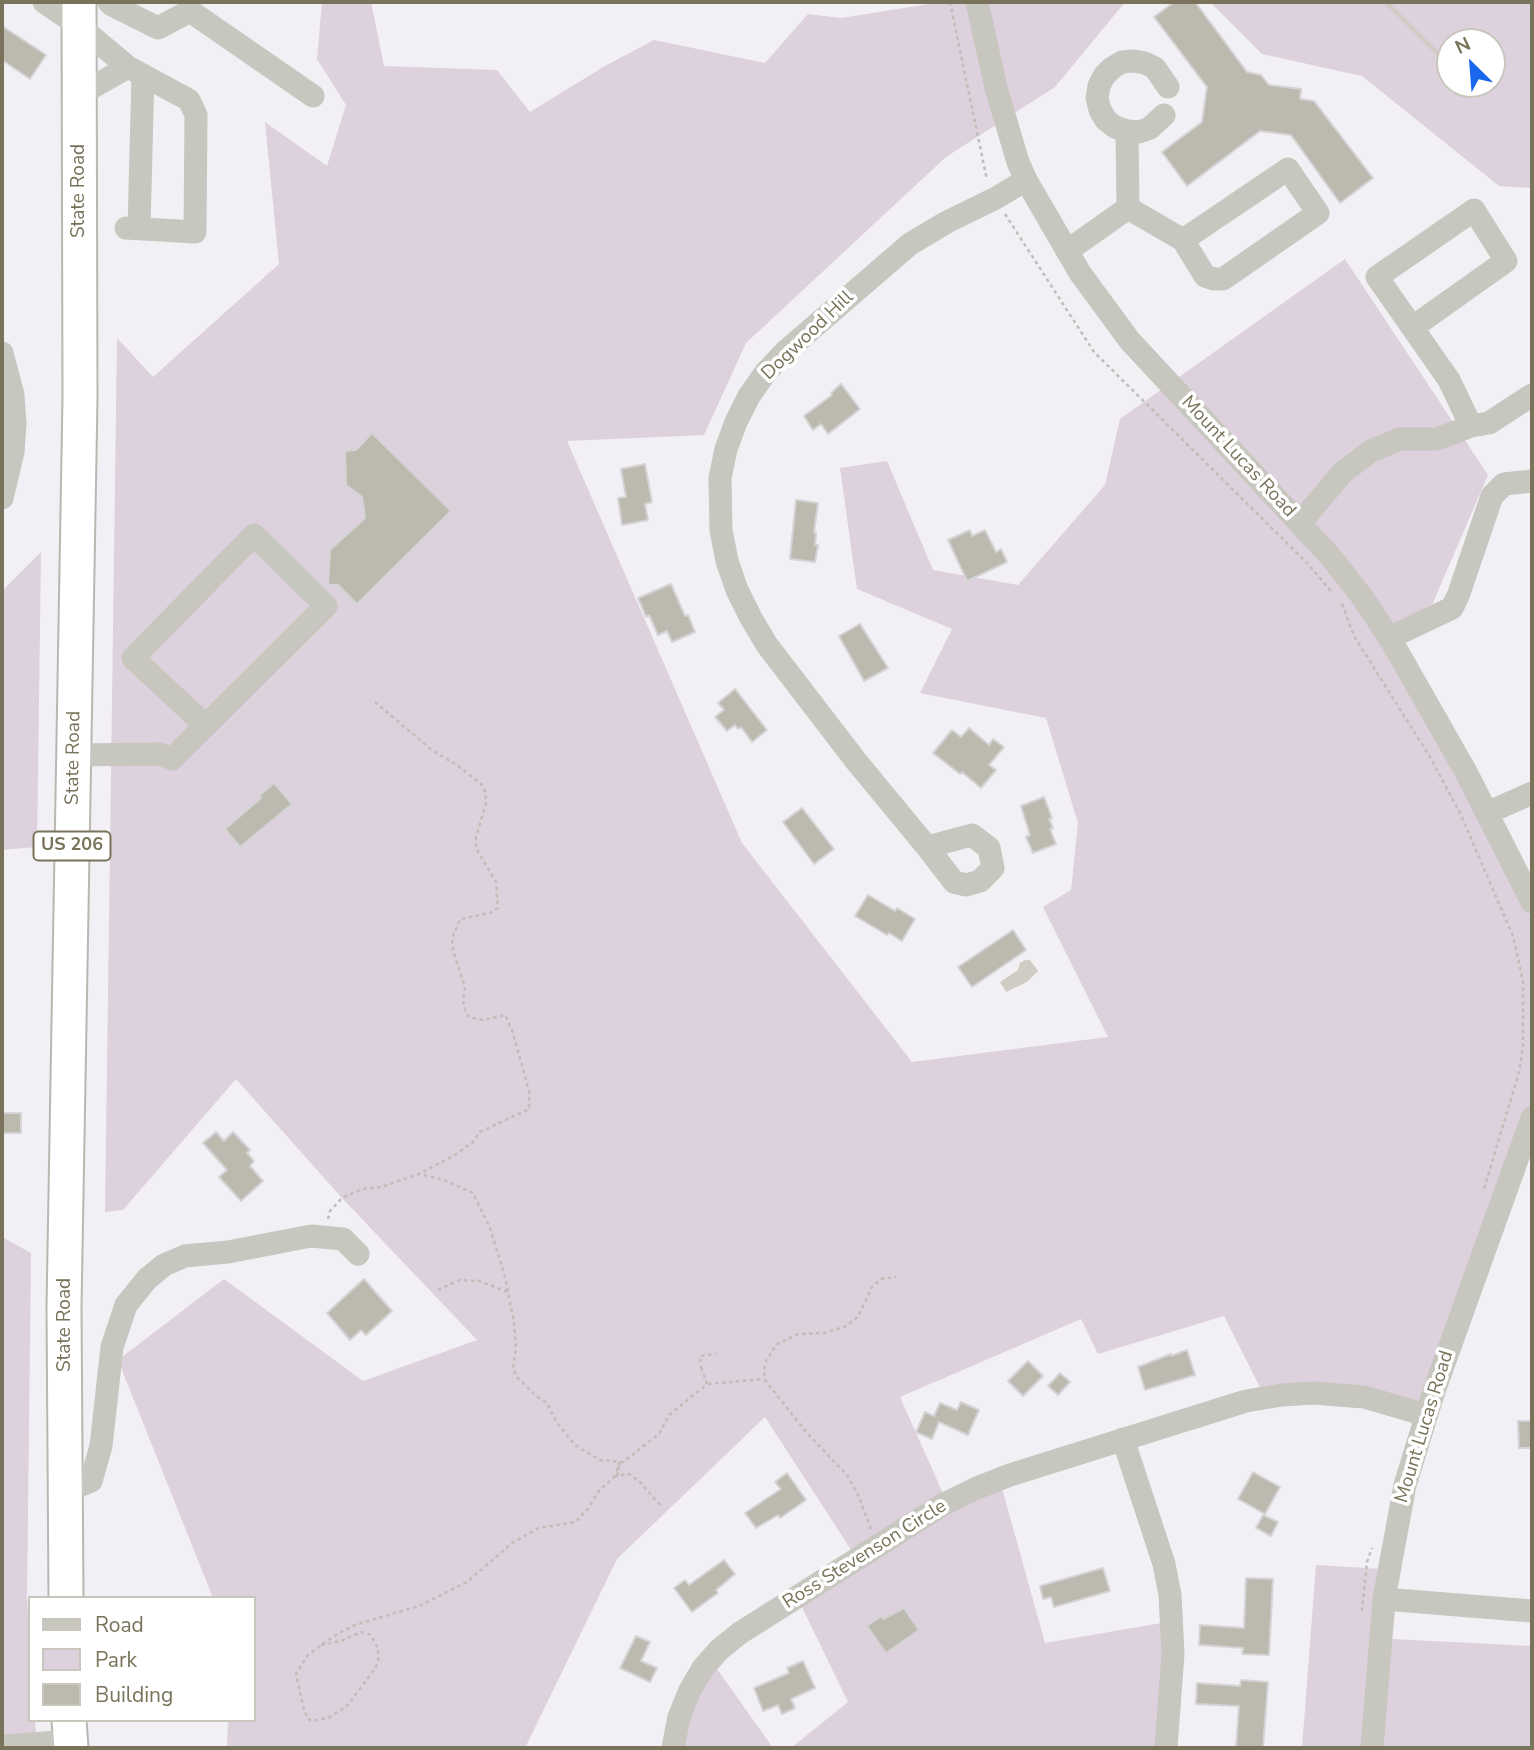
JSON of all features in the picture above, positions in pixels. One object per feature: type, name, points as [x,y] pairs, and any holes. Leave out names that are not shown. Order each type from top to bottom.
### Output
[{"type":"highway","name":"State Road","points":[[66,1596],[64,1307],[80,398],[79,14]]},
{"type":"street","points":[[44,2],[79,14],[136,71],[189,100],[196,115],[195,232],[132,228],[136,71]]},
{"type":"street","points":[[109,2],[158,28],[190,11],[313,96]]},
{"type":"street","name":"Mount Lucas Road","points":[[977,2],[996,88],[1026,180],[1067,251],[1130,341],[1347,577],[1389,638],[1487,813],[1532,902]]},
{"type":"street","points":[[1164,115],[1150,128],[1139,132],[1127,131],[1106,120],[1097,98],[1104,76],[1122,62],[1145,63],[1155,68],[1168,87]]},
{"type":"street","points":[[79,94],[136,71]]},
{"type":"street","points":[[1127,131],[1128,208]]},
{"type":"street","points":[[1128,208],[1183,240],[1205,276],[1213,279],[1223,279],[1318,213],[1288,169],[1183,240]]},
{"type":"street","name":"Dogwood Hill","points":[[927,847],[856,761],[767,645],[751,618],[727,561],[721,530],[720,478],[726,449],[744,405],[766,372],[786,351],[910,244],[1026,180]]},
{"type":"street","points":[[1067,251],[1128,208]]},
{"type":"street","points":[[1413,327],[1506,261],[1474,211],[1377,277],[1449,380],[1471,426]]},
{"type":"street","points":[[2,354],[13,395],[15,424],[13,453],[2,498]]},
{"type":"street","points":[[1300,523],[1343,472],[1371,451],[1400,439],[1437,439],[1471,426],[1489,423],[1532,395]]},
{"type":"street","points":[[1389,638],[1452,608],[1492,496],[1504,484],[1532,481]]},
{"type":"street","points":[[74,755],[160,754],[172,759],[326,606],[254,536],[133,658],[205,725]]},
{"type":"street","points":[[1487,813],[1532,793]]},
{"type":"street","name":"Mount Lucas Road","points":[[1372,1748],[1384,1599],[1405,1485],[1426,1415],[1532,1118]]},
{"type":"street","points":[[65,1491],[91,1481],[101,1446],[112,1347],[126,1305],[147,1279],[164,1265],[185,1256],[228,1252],[311,1236],[343,1239],[358,1254]]},
{"type":"street","name":"Ross Stevenson Circle","points":[[673,1748],[679,1717],[690,1690],[703,1668],[720,1649],[740,1633],[944,1504],[966,1493],[1010,1475],[1246,1401],[1313,1393],[1364,1397],[1426,1415]]},
{"type":"street","points":[[1123,1439],[1164,1564],[1170,1595],[1173,1654],[1166,1748]]},
{"type":"street","points":[[1384,1599],[1532,1611]]},
{"type":"street","points":[[2,1746],[71,1737]]},
{"type":"path","points":[[950,2],[986,175],[996,198],[1094,352],[1306,562],[1332,593]]},
{"type":"path","points":[[1341,603],[1354,636],[1430,757],[1465,822],[1513,936],[1523,981],[1523,1046],[1520,1072],[1484,1191]]},
{"type":"path","points":[[311,1236],[327,1222],[330,1211],[342,1198],[362,1189],[381,1187],[419,1174],[473,1142],[480,1132],[529,1109],[528,1091],[512,1030],[505,1015],[482,1020],[469,1017],[463,1000],[465,987],[453,951],[452,939],[460,919],[481,916],[498,908],[496,883],[477,848],[476,837],[486,803],[485,791],[481,784],[433,751],[375,702]]},
{"type":"path","points":[[419,1174],[444,1180],[473,1193],[490,1228],[508,1292],[516,1336],[513,1368],[519,1380],[547,1404],[556,1423],[575,1445],[600,1460],[623,1462],[659,1434],[669,1415],[707,1384],[764,1379]]},
{"type":"path","points":[[872,1532],[859,1496],[847,1475],[807,1433],[764,1379],[765,1363],[776,1345],[798,1334],[824,1333],[844,1327],[858,1317],[872,1287],[880,1279],[896,1278]]},
{"type":"path","points":[[438,1290],[460,1280],[479,1281],[508,1292]]},
{"type":"path","points":[[707,1384],[700,1356],[716,1354]]},
{"type":"path","points":[[616,1476],[620,1462]]},
{"type":"path","points":[[321,1645],[341,1642],[361,1632],[371,1634],[379,1657],[376,1667],[348,1705],[330,1717],[309,1720],[296,1674],[307,1655],[321,1645],[355,1625],[419,1606],[467,1582],[512,1543],[540,1528],[575,1522],[587,1510],[599,1490],[616,1476],[629,1474],[640,1482],[660,1506]]},
{"type":"green space","points":[[322,2],[371,2],[384,66],[497,70],[530,112],[605,66],[654,40],[765,63],[808,14],[841,18],[942,2],[1125,2],[1055,87],[946,157],[746,343],[704,435],[567,441],[742,843],[912,1062],[1108,1037],[1043,907],[1071,890],[1078,823],[1046,718],[920,693],[952,629],[857,589],[840,468],[887,461],[933,570],[1018,585],[1105,485],[1120,419],[1345,259],[1488,475],[1432,605],[1382,632],[1532,919],[1532,1100],[1435,1416],[1265,1397],[1224,1316],[1098,1354],[1081,1319],[900,1397],[946,1500],[1000,1481],[1045,1643],[1179,1620],[1172,1748],[791,1748],[848,1702],[799,1601],[859,1562],[765,1417],[617,1559],[525,1748],[227,1748],[228,1722],[256,1722],[256,1596],[212,1596],[118,1360],[224,1279],[363,1381],[477,1340],[342,1198],[236,1079],[123,1210],[105,1212],[117,338],[153,377],[279,264],[265,122],[327,166],[346,105],[317,59]]},
{"type":"green space","points":[[1210,2],[1532,2],[1532,188],[1499,186],[1362,76],[1262,54]]},
{"type":"green space","points":[[41,552],[37,847],[2,850],[2,591]]},
{"type":"green space","points":[[2,1237],[31,1253],[28,1722],[35,1722],[37,1748],[2,1748]]},
{"type":"green space","points":[[1316,1565],[1399,1570],[1392,1639],[1532,1646],[1532,1748],[1302,1748]]},
{"type":"green space","points":[[715,1666],[773,1748],[681,1748],[691,1706]]},
{"type":"shaded area","points":[[1030,960],[1038,971],[1027,982],[1006,992],[1000,982],[1018,970],[1020,963]]},
{"type":"building","points":[[1174,2],[1195,2],[1247,72],[1261,75],[1269,85],[1301,89],[1300,99],[1314,101],[1373,178],[1340,203],[1291,135],[1260,131],[1187,186],[1162,152],[1202,122],[1207,87],[1154,17]]},
{"type":"building","points":[[2,26],[46,55],[30,79],[2,60]]},
{"type":"building","points":[[841,384],[860,409],[828,434],[821,424],[813,430],[804,416],[832,395]]},
{"type":"building","points":[[372,433],[451,511],[357,604],[338,585],[328,585],[330,550],[365,518],[362,497],[346,485],[345,451],[356,450]]},
{"type":"building","points":[[645,464],[652,502],[645,504],[648,520],[622,525],[618,498],[626,497],[621,469]]},
{"type":"building","points":[[796,500],[818,503],[814,532],[815,545],[818,545],[815,562],[790,559]]},
{"type":"building","points":[[970,530],[972,536],[985,530],[996,552],[1001,549],[1007,562],[967,581],[948,540]]},
{"type":"building","points":[[671,584],[695,632],[672,642],[667,631],[658,635],[638,598]]},
{"type":"building","points":[[860,624],[888,668],[864,681],[839,636]]},
{"type":"building","points":[[735,689],[767,730],[752,742],[741,727],[738,729],[735,725],[727,731],[715,717],[724,710],[718,703]]},
{"type":"building","points":[[969,728],[989,745],[993,739],[1004,747],[989,765],[996,770],[981,788],[933,753],[952,730],[961,737]]},
{"type":"building","points":[[274,783],[292,804],[240,847],[225,829]]},
{"type":"building","points":[[1044,797],[1052,818],[1049,819],[1053,828],[1050,829],[1056,844],[1033,853],[1026,837],[1030,835],[1021,806]]},
{"type":"building","points":[[802,808],[834,849],[814,864],[783,822]]},
{"type":"building","points":[[868,895],[915,919],[902,941],[855,916]]},
{"type":"building","points":[[1013,930],[1026,950],[972,987],[958,967]]},
{"type":"building","points":[[2,1113],[21,1113],[21,1133],[2,1133]]},
{"type":"building","points":[[216,1132],[224,1141],[233,1132],[250,1150],[247,1153],[254,1161],[250,1166],[263,1181],[241,1201],[219,1177],[227,1170],[203,1143]]},
{"type":"building","points":[[364,1279],[392,1311],[366,1335],[361,1330],[350,1340],[327,1313]]},
{"type":"building","points":[[1187,1350],[1195,1375],[1145,1390],[1138,1367]]},
{"type":"building","points":[[1028,1361],[1043,1376],[1023,1396],[1008,1381]]},
{"type":"building","points":[[1060,1373],[1070,1382],[1058,1395],[1048,1386]]},
{"type":"building","points":[[961,1402],[979,1410],[968,1435],[939,1422],[932,1439],[916,1432],[925,1412],[934,1416],[940,1403],[957,1410]]},
{"type":"building","points":[[1518,1421],[1532,1421],[1532,1448],[1519,1448]]},
{"type":"building","points":[[1253,1472],[1280,1487],[1265,1514],[1238,1499]]},
{"type":"building","points":[[787,1473],[806,1500],[780,1518],[778,1515],[756,1528],[745,1513],[781,1489],[775,1482]]},
{"type":"building","points":[[1263,1515],[1278,1522],[1271,1536],[1256,1528]]},
{"type":"building","points":[[724,1560],[735,1574],[716,1590],[718,1593],[692,1612],[674,1588],[685,1580],[689,1585]]},
{"type":"building","points":[[1103,1568],[1110,1591],[1054,1607],[1051,1597],[1043,1599],[1040,1586]]},
{"type":"building","points":[[1246,1578],[1273,1579],[1269,1655],[1242,1654],[1243,1648],[1199,1645],[1200,1625],[1244,1628]]},
{"type":"building","points":[[904,1608],[919,1630],[886,1653],[867,1626],[881,1616],[883,1619]]},
{"type":"building","points":[[636,1636],[650,1642],[641,1661],[657,1668],[650,1682],[620,1668]]},
{"type":"building","points":[[803,1661],[815,1688],[791,1699],[795,1708],[782,1714],[778,1705],[763,1711],[754,1688],[789,1673],[787,1668]]},
{"type":"building","points":[[1241,1680],[1268,1682],[1263,1748],[1236,1748],[1239,1706],[1196,1704],[1197,1683],[1240,1686]]},
{"type":"waterway","points":[[1386,2],[1436,52]]}]
